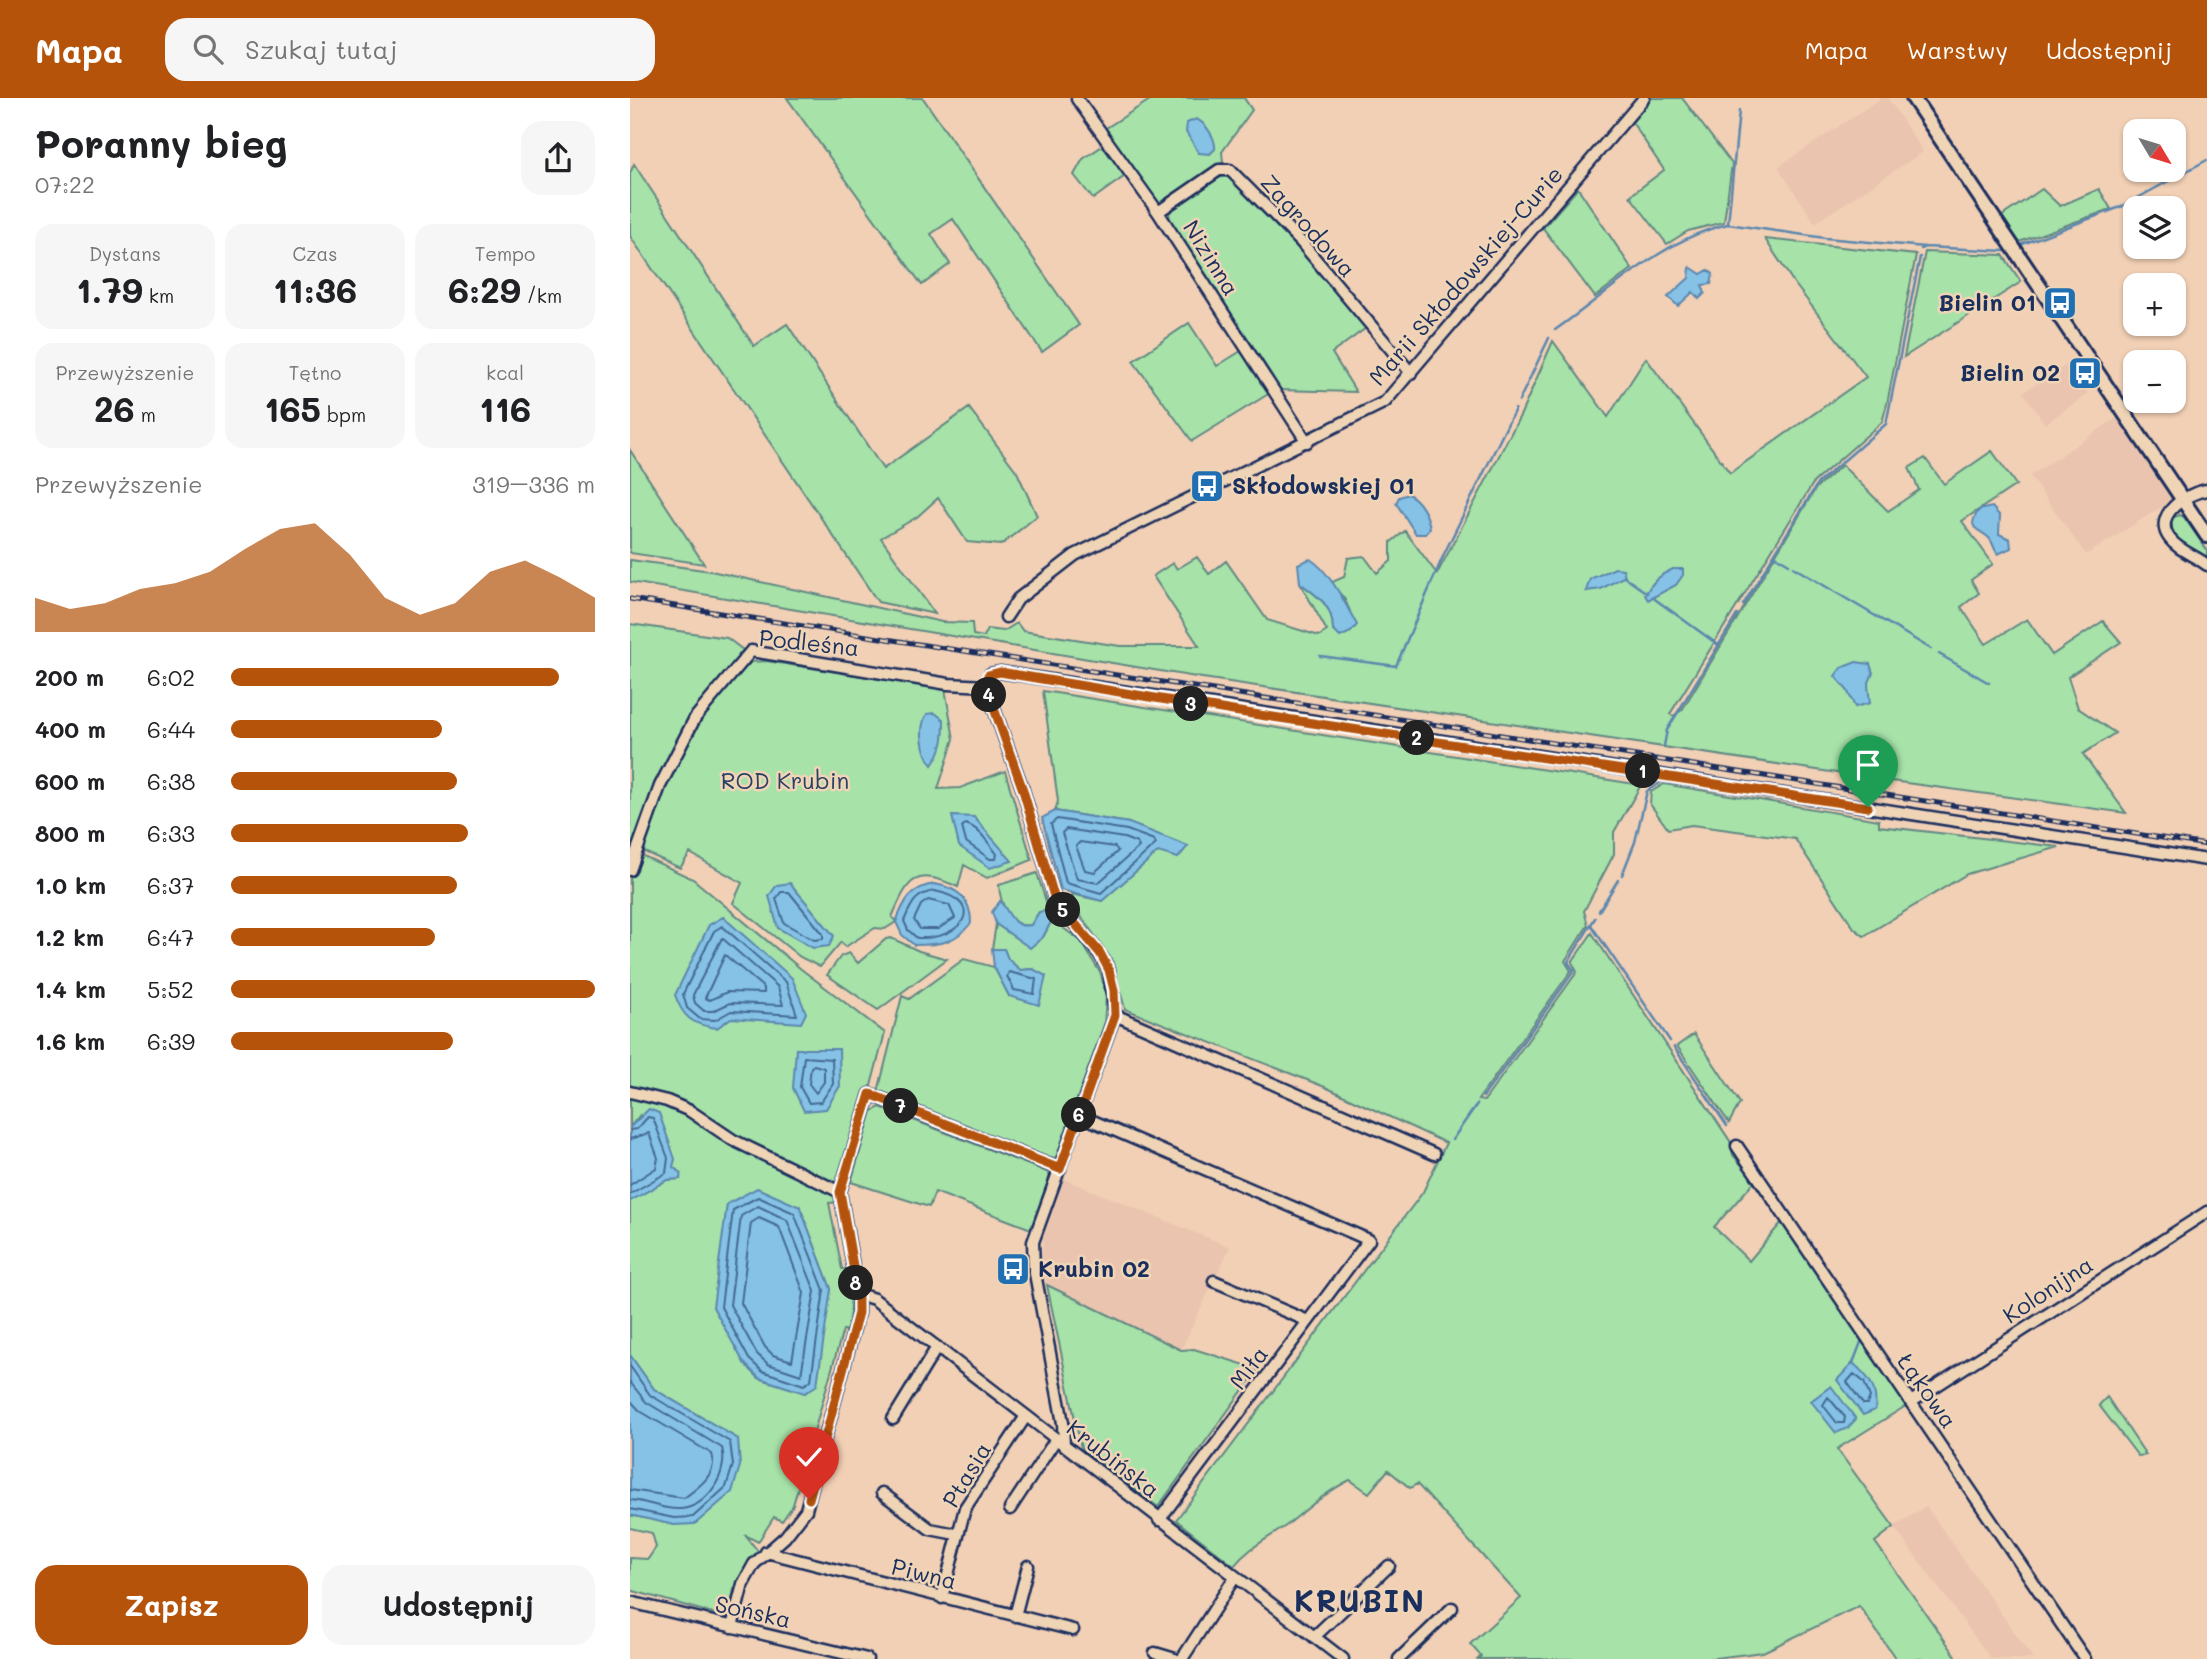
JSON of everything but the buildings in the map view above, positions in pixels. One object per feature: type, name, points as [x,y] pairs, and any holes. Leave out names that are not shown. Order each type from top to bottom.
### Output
[{"type":"main road","points":[[1913,98],[2207,536]]},
{"type":"street","name":"Marii Skłodowskiej-Curie","points":[[1006,617],[1018,599],[1075,555],[1381,404],[1411,373],[1644,98]]},
{"type":"street","name":"Nizinna","points":[[1077,99],[1158,212],[1307,442]]},
{"type":"street","name":"Zagrodowa","points":[[1158,212],[1219,170],[1230,170],[1301,242],[1411,373]]},
{"type":"street","points":[[2207,490],[2182,500],[2166,517],[2165,531],[2172,542],[2207,565]]},
{"type":"street","name":"Podleśna","points":[[630,870],[660,786],[695,718],[751,651],[948,684],[986,686]]},
{"type":"street","points":[[1010,1510],[1060,1443],[1063,1423],[1034,1268],[1033,1241],[1115,1015],[1109,970],[1100,953],[1055,900],[1023,790],[986,686],[988,675],[1000,672],[2207,860]]},
{"type":"street","points":[[1115,1015],[1434,1154]]},
{"type":"street","points":[[630,1093],[667,1101],[690,1111],[733,1140],[840,1192]]},
{"type":"street","points":[[732,1627],[743,1584],[754,1564],[795,1526],[806,1510],[857,1315],[858,1294],[840,1192],[870,1094],[1060,1169]]},
{"type":"street","name":"Miła","points":[[1079,1115],[1369,1240],[1159,1520]]},
{"type":"street","name":"Łąkowa","points":[[1737,1146],[2085,1659]]},
{"type":"street","name":"Kolonijna","points":[[1911,1402],[2207,1212]]},
{"type":"street","points":[[1214,1281],[1308,1321]]},
{"type":"street","name":"Krubińska","points":[[858,1294],[866,1294],[874,1299],[1343,1659]]},
{"type":"street","points":[[893,1419],[937,1347]]},
{"type":"street","name":"Ptasia","points":[[942,1598],[956,1534],[965,1508],[1026,1416]]},
{"type":"street","points":[[882,1493],[930,1529],[956,1534]]},
{"type":"street","name":"Piwna","points":[[766,1552],[1073,1630]]},
{"type":"street","points":[[1015,1616],[1028,1566]]},
{"type":"street","points":[[1314,1637],[1388,1566]]},
{"type":"street","points":[[1182,1659],[1235,1577]]},
{"type":"street","name":"Sońska","points":[[630,1602],[867,1659]]},
{"type":"street","points":[[1399,1659],[1451,1608]]},
{"type":"street","points":[[1155,1653],[1175,1659]]},
{"type":"shaded area","points":[[1881,98],[1888,98],[1923,152],[1815,223],[1778,167]]},
{"type":"shaded area","points":[[2068,364],[2088,394],[2045,424],[2023,392]]},
{"type":"shaded area","points":[[2124,413],[2179,496],[2086,555],[2030,476]]},
{"type":"shaded area","points":[[1064,1179],[1230,1247],[1181,1350],[1047,1285],[1042,1256],[1044,1234]]},
{"type":"shaded area","points":[[1926,1506],[2033,1659],[1991,1659],[1894,1527]]},
{"type":"green space","points":[[787,98],[923,98],[1079,325],[1042,352],[953,219],[931,234],[950,264],[922,285]]},
{"type":"green space","points":[[1153,98],[1244,98],[1252,110],[1222,152],[1223,162],[1163,204],[1157,204],[1103,130]]},
{"type":"green space","points":[[1652,98],[1682,98],[1732,164],[1724,222],[1688,231],[1667,244],[1630,196],[1664,170],[1632,122]]},
{"type":"green space","points":[[1104,145],[1125,176],[1093,199],[1074,175],[1083,159]]},
{"type":"green space","points":[[634,164],[754,346],[787,324],[883,469],[969,408],[1017,472],[1037,516],[1001,545],[967,542],[938,498],[917,517],[881,538],[935,614],[878,602],[630,236],[630,173]]},
{"type":"green space","points":[[1224,176],[1231,178],[1285,233],[1366,328],[1332,353],[1356,392],[1277,390],[1170,223],[1169,211],[1213,180]]},
{"type":"green space","points":[[1578,188],[1632,269],[1595,297],[1543,228]]},
{"type":"green space","points":[[2042,189],[2060,206],[2099,189],[2111,209],[2019,242],[2002,216]]},
{"type":"green space","points":[[1765,239],[1916,255],[1887,404],[1882,422],[1814,482],[1670,714],[1673,716],[1682,710],[1816,488],[1842,465],[1888,511],[1919,490],[1909,468],[1925,458],[1944,484],[1992,451],[2016,485],[1962,521],[1993,564],[1971,580],[1979,593],[1961,607],[1986,644],[2027,619],[2052,655],[2103,621],[2121,642],[2068,677],[2078,708],[2115,733],[2083,754],[2126,813],[1884,780],[1196,677],[630,582],[630,560],[711,571],[942,622],[972,623],[973,635],[984,637],[987,629],[1004,631],[1017,623],[1023,631],[1120,646],[1199,646],[1153,576],[1173,563],[1177,569],[1197,557],[1209,574],[1226,561],[1267,620],[1319,636],[1327,631],[1300,583],[1327,608],[1333,630],[1350,611],[1344,598],[1330,583],[1344,577],[1348,558],[1364,556],[1377,573],[1391,561],[1391,542],[1405,531],[1437,574],[1521,414],[1553,341],[1608,417],[1646,358],[1730,473],[1866,377],[1794,283]]},
{"type":"green space","points":[[1925,252],[2003,255],[2021,282],[1904,357]]},
{"type":"green space","points":[[1189,323],[1217,366],[1241,351],[1270,393],[1192,441],[1133,361]]},
{"type":"green space","points":[[630,450],[704,564],[630,553]]},
{"type":"green space","points":[[2180,515],[2207,550],[2207,560],[2173,535],[2171,518]]},
{"type":"green space","points":[[630,624],[727,638],[743,650],[694,718],[630,863]]},
{"type":"green space","name":"ROD Krubin","points":[[766,661],[945,689],[954,739],[938,789],[960,788],[1005,771],[1032,860],[987,878],[964,865],[958,887],[932,878],[922,877],[915,880],[903,893],[892,917],[896,922],[885,929],[875,928],[845,947],[841,942],[820,967],[800,957],[733,903],[742,883],[690,853],[680,868],[640,850],[662,787],[696,719],[751,662]]},
{"type":"green space","points":[[1043,691],[1641,785],[1614,832],[1614,854],[1584,911],[1588,925],[1565,961],[1571,971],[1478,1100],[1484,1101],[1577,972],[1572,962],[1592,933],[1730,1141],[1733,1155],[1755,1181],[1714,1227],[1749,1261],[1782,1222],[1909,1404],[1837,1449],[1894,1527],[1875,1542],[1958,1659],[1896,1659],[1859,1606],[1763,1652],[1707,1659],[1478,1659],[1481,1656],[1470,1644],[1521,1598],[1417,1484],[1410,1488],[1388,1470],[1369,1493],[1350,1480],[1333,1490],[1252,1548],[1234,1566],[1176,1520],[1423,1192],[1446,1143],[1325,1087],[1125,1009],[1112,960],[1082,918],[1071,894],[1102,901],[1158,852],[1129,823],[1055,811],[1058,801]]},
{"type":"green space","points":[[1664,784],[1879,820],[1879,826],[2059,847],[1967,874],[1864,936],[1854,928],[1795,839],[1692,825],[1668,829],[1650,804],[1651,792]]},
{"type":"green space","points":[[639,854],[693,879],[801,969],[885,1033],[840,1202],[829,1203],[842,1269],[847,1269],[851,1290],[849,1331],[843,1330],[793,1505],[782,1521],[774,1517],[758,1542],[745,1535],[758,1551],[734,1589],[729,1618],[630,1590],[630,1558],[648,1559],[656,1547],[652,1533],[630,1528],[630,1515],[648,1519],[738,1439],[654,1389],[630,1355],[630,1201],[667,1180],[680,1179],[640,1115],[630,1127],[630,874]],"holes":[[[800,1207],[831,1289],[805,1393],[759,1378],[744,1363]]]},
{"type":"green space","points":[[1037,873],[1049,911],[1039,912],[1031,925],[1017,923],[1004,907],[999,885]]},
{"type":"green space","points":[[1052,920],[1081,941],[1101,974],[1106,997],[1104,1025],[1056,1157],[1051,1159],[878,1092],[902,996],[909,999],[964,959],[994,967],[1009,996],[1033,969],[1020,970],[1008,959],[1004,949],[992,949],[996,924],[1030,947],[1043,937]]},
{"type":"green space","points":[[891,938],[919,951],[947,959],[878,1010],[827,975],[841,956],[849,953],[858,963],[886,939]]},
{"type":"green space","points":[[1694,1034],[1740,1103],[1729,1123],[1677,1046]]},
{"type":"green space","points":[[880,1107],[1047,1172],[1050,1176],[1031,1229],[935,1192],[929,1207],[851,1182],[872,1111]]},
{"type":"green space","points":[[1047,1285],[1181,1350],[1194,1349],[1258,1369],[1158,1507],[1081,1448]]},
{"type":"green space","points":[[2107,1397],[2146,1455],[2138,1456],[2099,1405]]},
{"type":"water","points":[[1196,119],[1212,136],[1215,149],[1210,154],[1199,153],[1186,132],[1187,123]]},
{"type":"water","points":[[1690,267],[1701,274],[1708,270],[1713,274],[1711,284],[1702,285],[1705,293],[1699,299],[1693,292],[1678,306],[1668,297],[1689,278]]},
{"type":"water","points":[[1408,494],[1420,504],[1425,513],[1430,528],[1425,534],[1416,534],[1396,503],[1399,497]]},
{"type":"water","points":[[1992,507],[2000,516],[1999,534],[2010,539],[2011,548],[1998,554],[1989,538],[1973,525],[1979,510]]},
{"type":"water","points":[[1310,559],[1331,580],[1343,598],[1357,625],[1351,632],[1340,637],[1333,630],[1330,614],[1323,602],[1300,583],[1298,564]]},
{"type":"water","points":[[1615,568],[1623,569],[1625,576],[1601,589],[1586,591],[1590,579]]},
{"type":"water","points":[[1673,569],[1683,569],[1683,575],[1676,585],[1648,600],[1645,595],[1650,587],[1660,576]]},
{"type":"water","points":[[1856,662],[1870,664],[1873,673],[1868,685],[1870,703],[1855,707],[1847,690],[1835,676],[1841,668]]},
{"type":"water","points":[[935,713],[944,720],[944,733],[941,749],[932,765],[924,747],[922,733],[927,714]]},
{"type":"water","points":[[1055,811],[1129,823],[1188,846],[1178,858],[1158,852],[1102,901],[1061,890],[1042,818]]},
{"type":"water","points":[[952,816],[974,817],[1012,861],[990,868],[959,846]]},
{"type":"water","points":[[790,883],[834,936],[829,946],[813,948],[778,928],[769,896],[777,885]]},
{"type":"water","points":[[935,884],[950,888],[962,896],[969,907],[971,923],[959,935],[946,942],[914,945],[902,935],[896,922],[914,892]]},
{"type":"water","points":[[1000,901],[1015,922],[1025,926],[1031,925],[1039,912],[1049,911],[1052,920],[1043,937],[1030,948],[996,924],[992,912]]},
{"type":"water","points":[[723,917],[792,978],[806,1013],[801,1023],[731,1018],[717,1028],[701,1025],[685,1015],[675,995],[709,925]]},
{"type":"water","points":[[992,949],[1004,949],[1008,959],[1020,970],[1033,969],[1046,976],[1039,1005],[1009,996],[994,967]]},
{"type":"water","points":[[796,1049],[839,1049],[840,1086],[826,1109],[804,1111],[793,1088]]},
{"type":"water","points":[[649,1109],[659,1113],[675,1159],[673,1167],[681,1173],[680,1179],[667,1180],[630,1201],[630,1127]]},
{"type":"water","points":[[757,1188],[800,1207],[831,1289],[817,1385],[805,1393],[759,1378],[744,1363],[713,1307],[727,1204]]},
{"type":"water","points":[[630,1355],[654,1389],[738,1439],[740,1466],[732,1492],[695,1524],[674,1525],[630,1515]]},
{"type":"water","points":[[1853,1363],[1864,1373],[1874,1389],[1875,1410],[1863,1415],[1837,1380]]},
{"type":"water","points":[[1831,1386],[1856,1419],[1848,1428],[1836,1433],[1811,1401]]},
{"type":"waterway","points":[[1739,111],[1728,224],[1825,238],[1925,247]]},
{"type":"waterway","points":[[2020,245],[2123,206],[2207,160]]},
{"type":"waterway","points":[[1555,330],[1659,254],[1704,231],[1728,224]]},
{"type":"waterway","points":[[1921,249],[2006,251]]},
{"type":"waterway","points":[[1743,605],[1818,483],[1886,424],[1920,257]]},
{"type":"waterway","points":[[1519,401],[1549,338]]},
{"type":"waterway","points":[[1320,656],[1396,666],[1444,554],[1515,409]]},
{"type":"waterway","points":[[1774,555],[1789,564]]},
{"type":"waterway","points":[[1793,567],[1931,649]]},
{"type":"waterway","points":[[1624,577],[1647,593]]},
{"type":"waterway","points":[[1652,597],[1717,644]]},
{"type":"waterway","points":[[1664,746],[1667,730],[1737,615]]},
{"type":"waterway","points":[[1939,654],[1989,683]]},
{"type":"waterway","points":[[1622,875],[1635,842],[1647,791],[1660,783]]},
{"type":"waterway","points":[[1599,911],[1618,880]]},
{"type":"waterway","points":[[1483,1097],[1574,971],[1568,962],[1595,918]]},
{"type":"waterway","points":[[1591,925],[1670,1041]]},
{"type":"waterway","points":[[1674,1047],[1727,1126]]},
{"type":"waterway","points":[[1452,1140],[1477,1104]]},
{"type":"waterway","points":[[1853,1363],[1863,1337]]},
{"type":"railway","points":[[630,599],[2207,845]]},
{"type":"place","name":"Bielin 01","points":[[2060,303]]},
{"type":"place","name":"Bielin 02","points":[[2085,373]]},
{"type":"place","name":"Skłodowskiej 01","points":[[1207,486]]},
{"type":"place","name":"Krubin 02","points":[[1013,1269]]},
{"type":"district","name":"KRUBIN","points":[[1360,1602]]},
{"type":"route","points":[[809,1499],[858,1313],[858,1294],[840,1192],[870,1094],[1060,1169],[1115,1015],[1114,990],[1109,970],[1100,953],[1055,900],[1014,762],[986,686],[988,675],[1000,672],[1233,711],[1868,807]]}]
